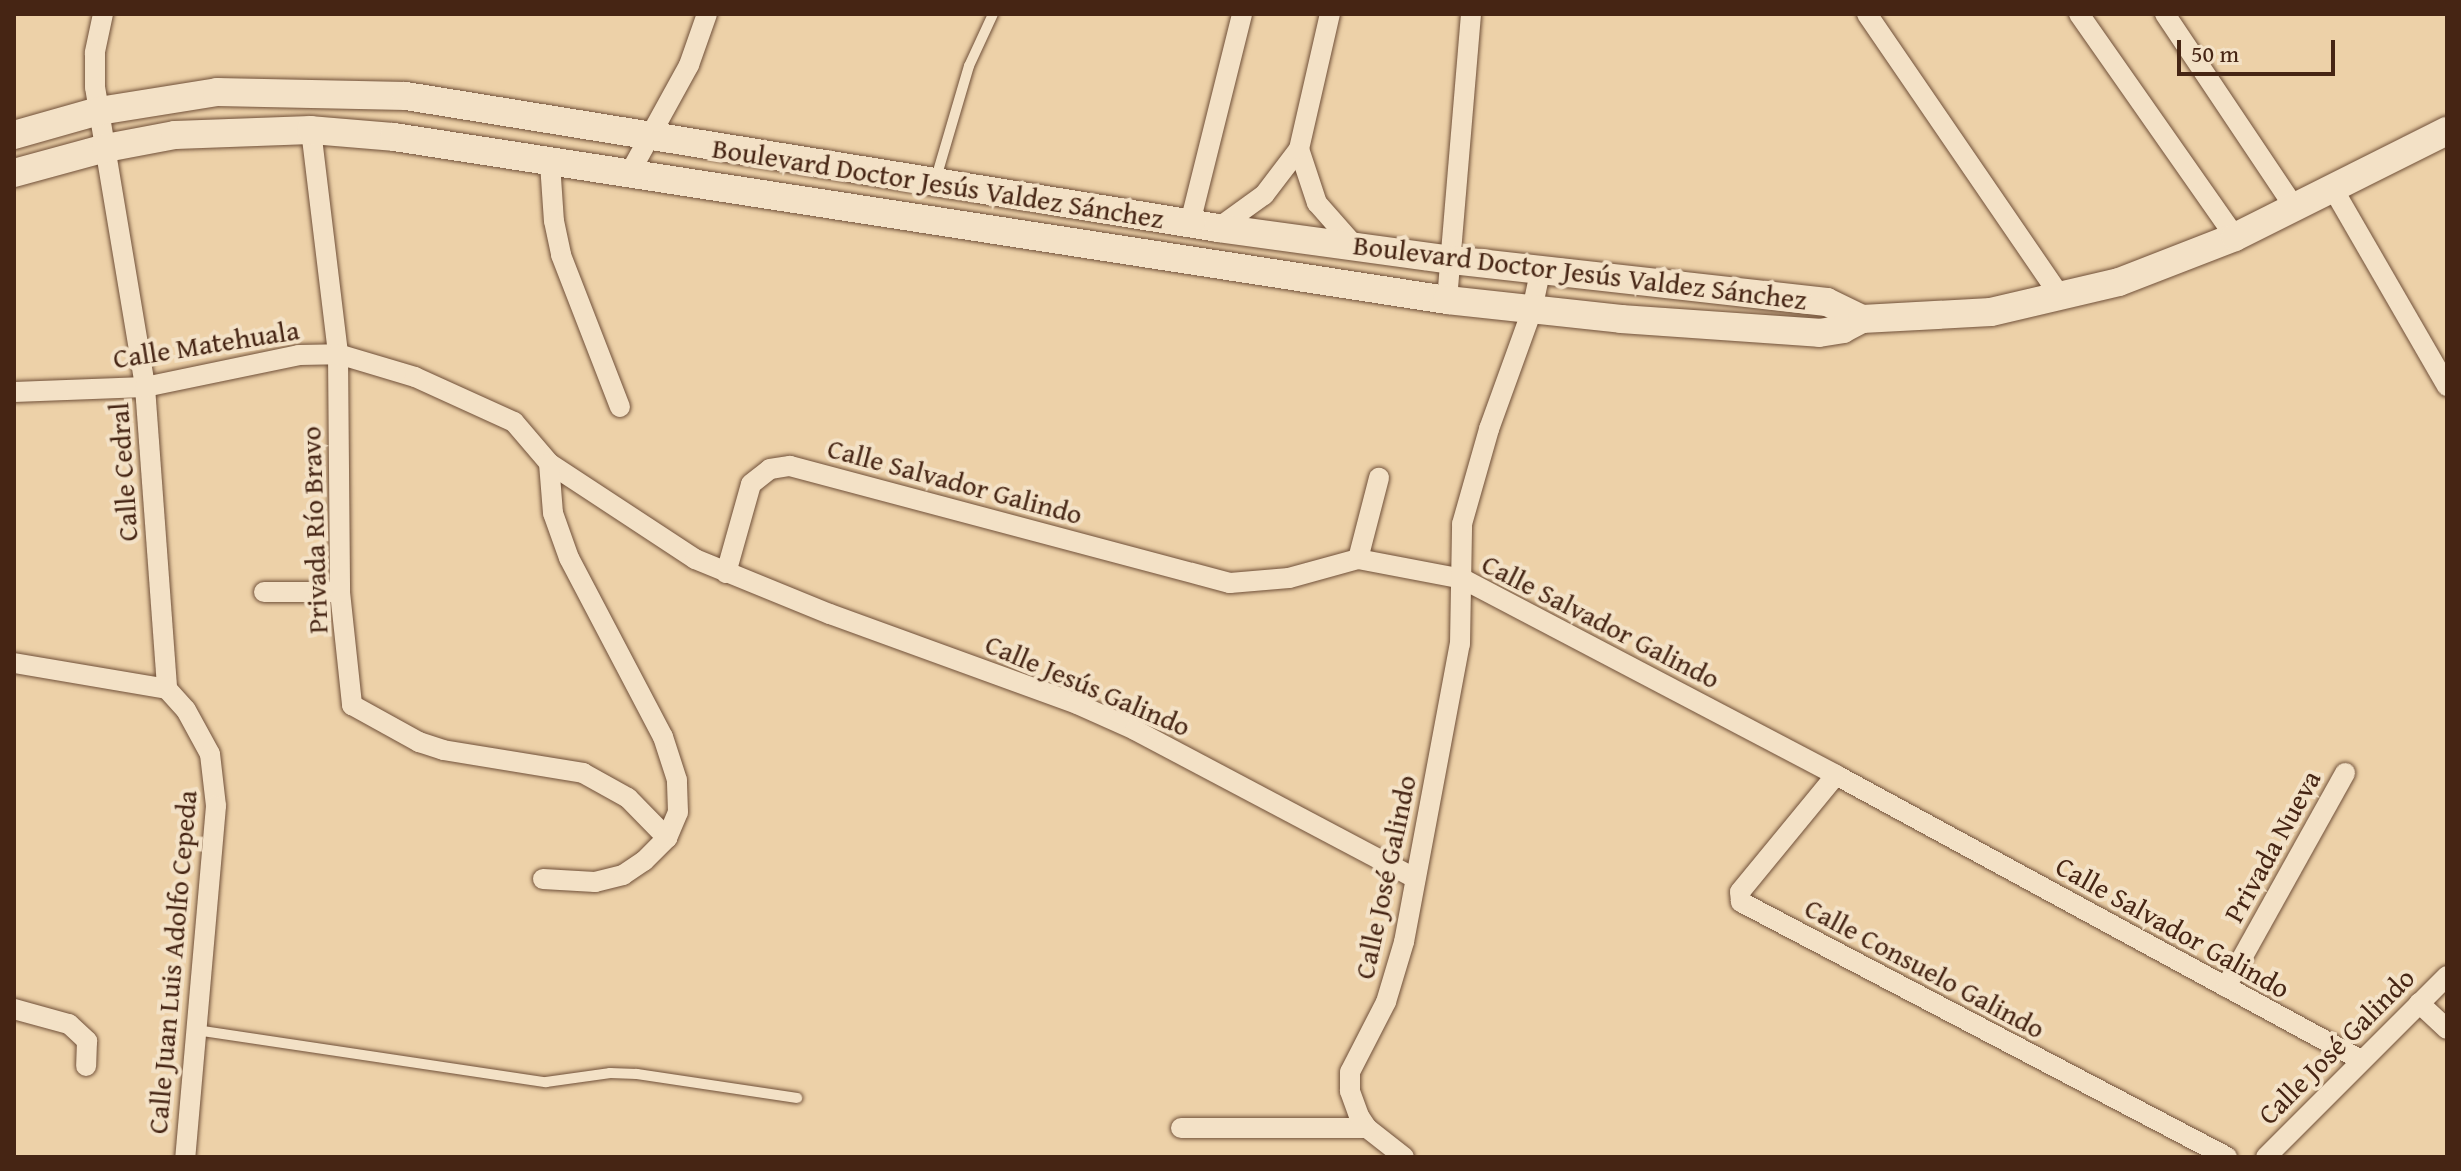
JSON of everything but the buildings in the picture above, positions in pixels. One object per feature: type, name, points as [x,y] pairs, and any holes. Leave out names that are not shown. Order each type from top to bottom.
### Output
[{"type":"main road","name":"Boulevard Doctor Jesús Valdez Sánchez","points":[[14,135],[99,111],[217,92],[406,96],[648,138],[935,180],[1204,225],[1540,271],[1827,302],[1862,319]]},
{"type":"main road","name":"Boulevard Doctor Jesús Valdez Sánchez","points":[[14,173],[106,148],[175,135],[311,130],[394,137],[628,176],[1447,300],[1532,310],[1819,333],[1843,329],[1862,319],[1991,312],[2061,297],[2175,263],[2235,237],[2293,205],[2447,131]]},
{"type":"street","name":"Calle Cedral","points":[[103,14],[94,69],[145,387],[167,689]]},
{"type":"street","points":[[628,176],[689,65],[707,14]]},
{"type":"street","points":[[1204,225],[1242,14]]},
{"type":"street","points":[[1204,225],[1264,195],[1299,149],[1330,14]]},
{"type":"street","points":[[1447,300],[1471,14]]},
{"type":"street","points":[[1867,14],[2061,297]]},
{"type":"street","points":[[2079,14],[2235,237]]},
{"type":"street","points":[[2165,14],[2293,205]]},
{"type":"street","name":"Privada Río Bravo","points":[[311,130],[338,354],[340,592],[352,705],[443,750],[583,773],[628,798],[667,838]]},
{"type":"street","points":[[1299,149],[1317,203],[1354,245]]},
{"type":"street","points":[[550,163],[561,255],[620,407]]},
{"type":"street","points":[[2332,187],[2447,386]]},
{"type":"street","name":"Calle José Galindo","points":[[1404,1157],[1367,1128],[1352,1102],[1350,1072],[1386,1002],[1398,969],[1460,644],[1462,524],[1489,429],[1532,310],[1540,271]]},
{"type":"street","name":"Calle Matehuala","points":[[14,392],[145,387],[256,361],[338,354],[415,377],[500,413],[530,438],[549,463],[666,540],[726,573]]},
{"type":"street","points":[[543,879],[595,882],[623,875],[644,861],[667,838],[678,812],[677,780],[668,752],[618,646],[569,558],[553,513],[549,463]]},
{"type":"street","name":"Calle Salvador Galindo","points":[[726,573],[751,484],[770,469],[790,466],[1230,583],[1289,578],[1358,559],[1463,579],[1836,775],[2361,1060]]},
{"type":"street","points":[[1358,559],[1379,478]]},
{"type":"street","name":"Calle Jesús Galindo","points":[[726,573],[1092,711],[1415,878]]},
{"type":"street","points":[[264,592],[340,592]]},
{"type":"street","points":[[14,663],[167,689]]},
{"type":"street","name":"Calle Juan Luis Adolfo Cepeda","points":[[167,689],[186,710],[210,754],[216,806],[185,1157]]},
{"type":"street","name":"Privada Nueva","points":[[2226,987],[2345,773]]},
{"type":"street","name":"Calle Consuelo Galindo","points":[[1836,775],[1740,892],[1741,902],[2227,1157]]},
{"type":"street","name":"Calle José Galindo","points":[[2266,1157],[2447,976]]},
{"type":"street","points":[[2419,1003],[2447,1029]]},
{"type":"street","points":[[14,1009],[69,1024],[87,1041],[86,1066]]},
{"type":"street","points":[[1181,1128],[1367,1128]]},
{"type":"lane","points":[[935,180],[969,66],[993,14]]},
{"type":"lane","points":[[196,1030],[546,1082],[610,1073],[637,1074],[797,1098]]}]
